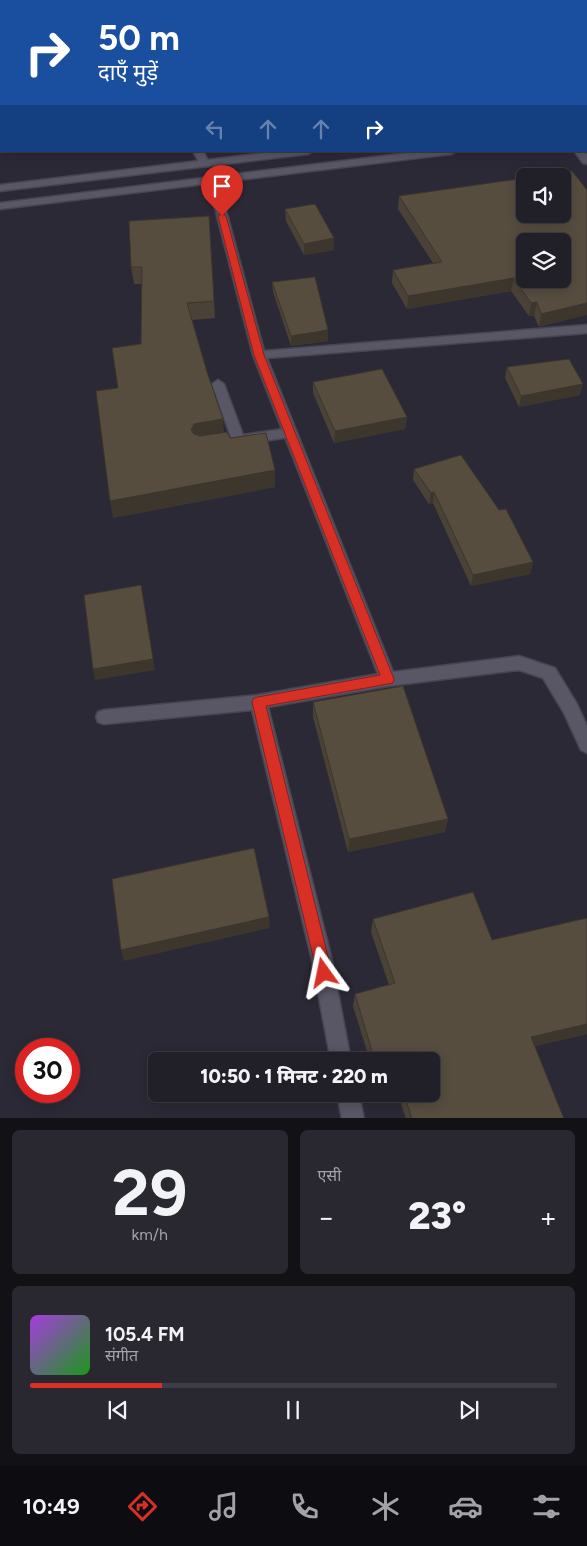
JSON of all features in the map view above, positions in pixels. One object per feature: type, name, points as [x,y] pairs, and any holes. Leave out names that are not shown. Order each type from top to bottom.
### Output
[{"type":"street","points":[[199,152],[205,164]]},
{"type":"street","points":[[0,188],[300,152]]},
{"type":"street","points":[[0,206],[443,152]]},
{"type":"street","points":[[213,181],[259,355],[388,679]]},
{"type":"street","points":[[259,355],[587,329]]},
{"type":"street","points":[[218,384],[234,441],[290,433]]},
{"type":"street","points":[[104,717],[258,702],[388,679],[518,663],[549,673],[572,709],[587,745]]},
{"type":"street","points":[[258,702],[321,956],[339,1052]]},
{"type":"street","points":[[350,1102],[353,1118]]},
{"type":"building","points":[[572,171],[587,190],[587,303],[541,314],[537,302],[531,303],[521,288],[571,288],[571,233],[516,233],[516,281],[514,278],[408,296],[393,270],[442,262],[399,196],[516,179],[516,223],[571,223]]},
{"type":"building","points":[[315,204],[334,238],[304,244],[285,209]]},
{"type":"building","points":[[209,216],[214,301],[187,303],[223,419],[194,424],[191,430],[194,434],[200,436],[227,432],[230,438],[266,433],[275,470],[110,501],[96,391],[118,388],[112,348],[141,344],[142,267],[131,267],[129,221]]},
{"type":"building","points":[[315,277],[328,330],[291,336],[272,282]]},
{"type":"building","points":[[569,359],[583,384],[521,396],[507,367]]},
{"type":"building","points":[[382,369],[407,417],[335,431],[313,382]]},
{"type":"building","points":[[461,455],[499,510],[506,509],[533,562],[473,575],[434,492],[431,493],[414,469]]},
{"type":"building","points":[[141,585],[153,659],[93,669],[84,595]]},
{"type":"building","points":[[403,686],[448,819],[349,839],[313,702]]},
{"type":"building","points":[[254,848],[269,917],[121,950],[112,879]]},
{"type":"building","points":[[473,892],[492,940],[587,918],[587,1024],[531,1037],[564,1118],[412,1118],[407,1102],[440,1102],[440,1052],[372,1052],[355,994],[395,983],[373,919]]},
{"type":"route","points":[[222,216],[259,355],[388,679],[258,702],[324,973]]}]
